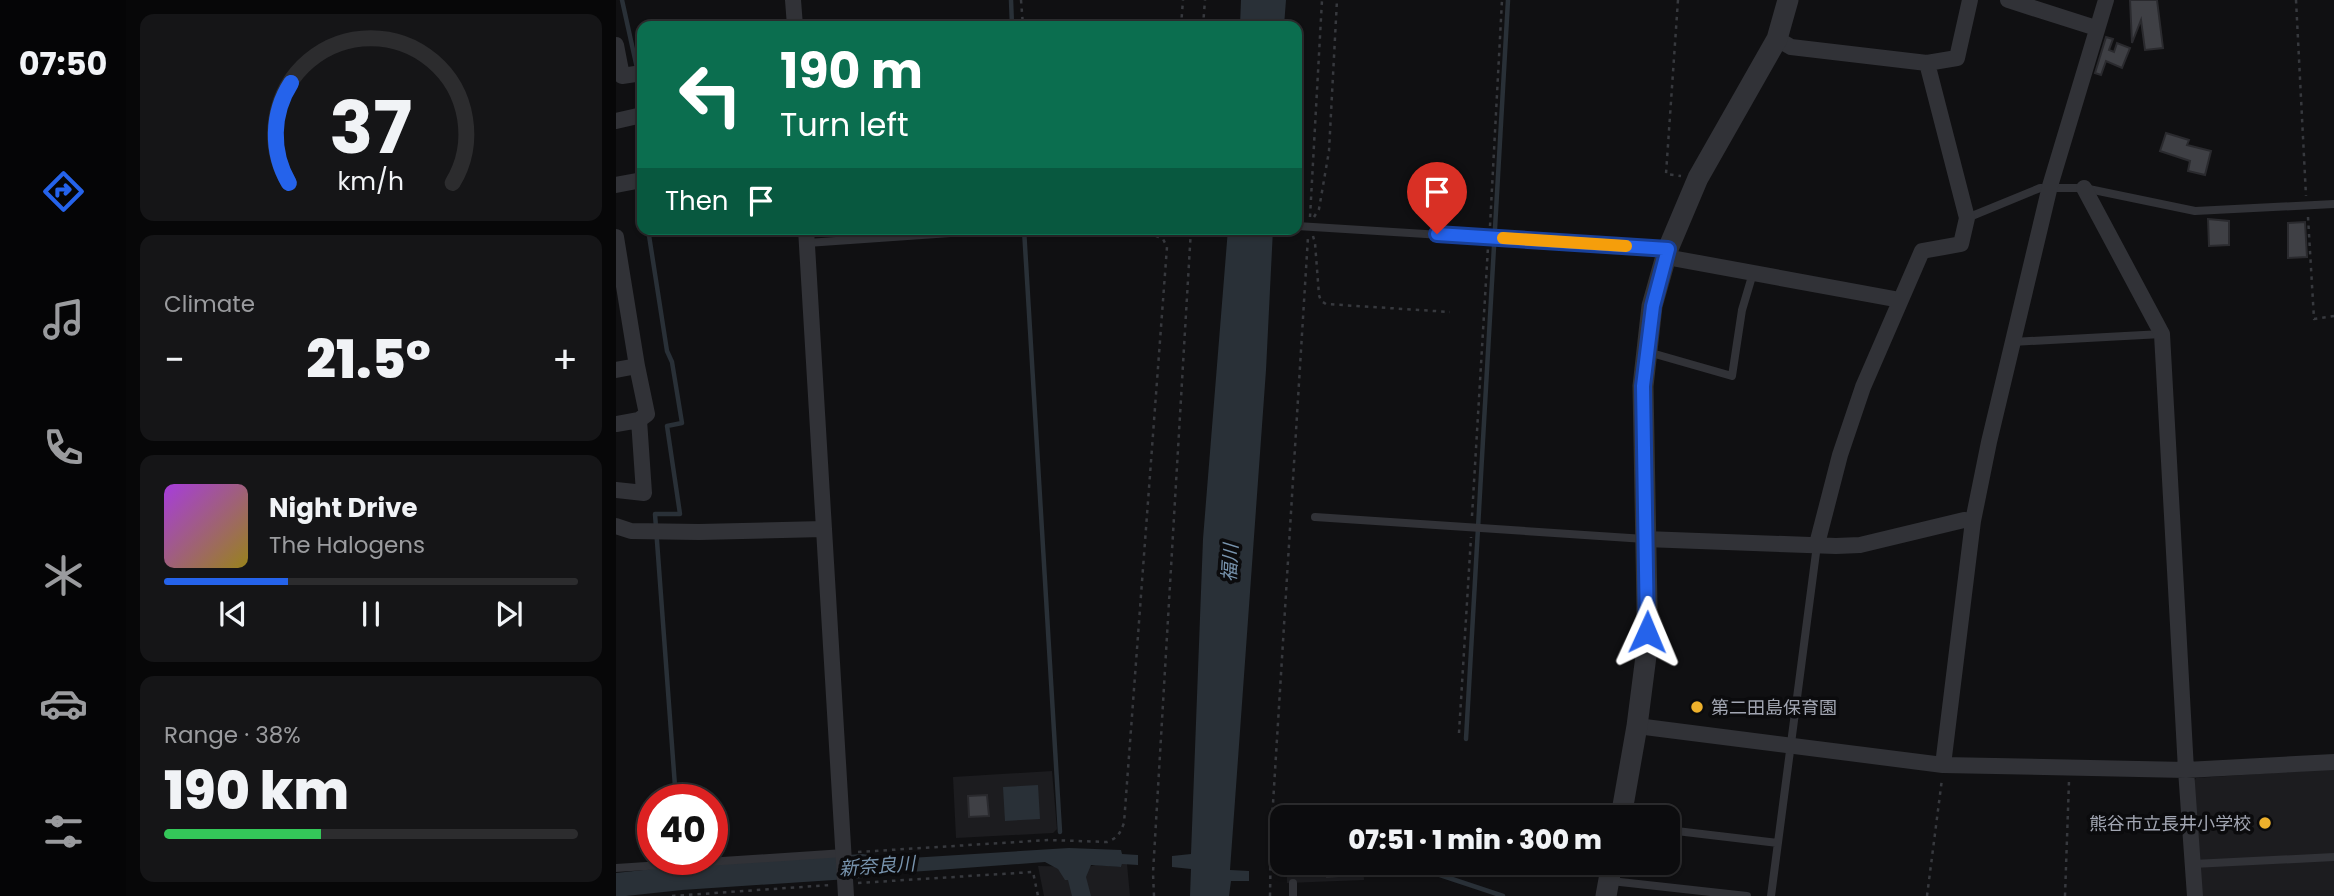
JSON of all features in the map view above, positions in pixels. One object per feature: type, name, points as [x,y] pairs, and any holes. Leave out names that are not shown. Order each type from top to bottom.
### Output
[{"type":"street","points":[[793,0],[794,21]]},
{"type":"street","points":[[1622,805],[1637,726],[1646,644],[1643,386],[1653,306],[1667,253],[1698,178],[1777,38],[1788,0]]},
{"type":"street","points":[[1777,38],[1791,47],[1927,64],[1957,58],[1970,0]]},
{"type":"street","points":[[2008,0],[2096,28]]},
{"type":"street","points":[[1943,765],[1973,521],[2050,186],[2106,0]]},
{"type":"street","points":[[616,46],[622,75],[637,74]]},
{"type":"street","points":[[1817,544],[1840,455],[1855,411],[1922,251],[1961,244],[1967,218],[1927,64]]},
{"type":"street","points":[[616,121],[637,116]]},
{"type":"street","points":[[616,185],[637,181]]},
{"type":"street","points":[[2084,188],[2162,334],[2195,896]]},
{"type":"street","points":[[806,236],[846,886]]},
{"type":"street","points":[[616,237],[647,414],[639,420],[616,424]]},
{"type":"street","points":[[1667,253],[1753,273],[1900,300]]},
{"type":"street","points":[[616,370],[637,366]]},
{"type":"street","points":[[616,491],[645,493],[639,420]]},
{"type":"street","points":[[1645,539],[1817,544],[1836,547],[1860,545],[1964,520],[1973,521]]},
{"type":"street","points":[[616,526],[631,531],[699,532],[823,528]]},
{"type":"street","points":[[1637,726],[1943,765],[2186,770],[2334,762]]},
{"type":"lane","points":[[1967,218],[2050,186],[2084,188],[2195,211],[2334,204]]},
{"type":"lane","points":[[1306,226],[1489,237],[1667,253]]},
{"type":"lane","points":[[806,236],[835,235]]},
{"type":"lane","points":[[1646,351],[1732,376],[1742,310],[1753,273]]},
{"type":"lane","points":[[2012,342],[2162,334]]},
{"type":"lane","points":[[1315,517],[1645,539]]},
{"type":"lane","points":[[1771,896],[1817,544]]},
{"type":"lane","points":[[1680,831],[1778,843]]},
{"type":"lane","points":[[616,868],[844,856]]},
{"type":"lane","points":[[2193,864],[2334,857]]},
{"type":"lane","points":[[1609,880],[1747,896]]},
{"type":"lane","points":[[1293,883],[1293,896]]},
{"type":"path","points":[[1021,0],[1023,21]]},
{"type":"path","points":[[1181,21],[1183,0]]},
{"type":"path","points":[[1203,21],[1205,0]]},
{"type":"path","points":[[1270,896],[1271,836],[1306,226],[1322,0]]},
{"type":"path","points":[[1306,226],[1319,209],[1329,151],[1337,0]]},
{"type":"path","points":[[1459,733],[1502,0]]},
{"type":"path","points":[[1678,0],[1666,174],[1698,178]]},
{"type":"path","points":[[2296,0],[2314,319],[2334,316]]},
{"type":"path","points":[[1306,226],[1315,243],[1319,295],[1321,301],[1326,304],[1450,312]]},
{"type":"path","points":[[844,856],[1049,840],[1107,842],[1116,839],[1124,823],[1167,247],[1163,239],[1154,235],[1087,235]]},
{"type":"path","points":[[1154,896],[1153,873],[1191,235]]},
{"type":"path","points":[[1927,896],[1943,765]]},
{"type":"path","points":[[2065,896],[2069,768]]},
{"type":"path","points":[[672,896],[1033,872],[1038,896]]},
{"type":"shaded area","name":"熊谷市立長井小学校","points":[[2334,769],[2334,896],[2200,896],[2193,782],[2196,778]]},
{"type":"shaded area","points":[[1052,771],[1057,829],[1053,833],[956,838],[953,777]]},
{"type":"shaded area","points":[[1122,864],[1127,864],[1130,896],[1044,896],[1038,866],[1121,867]]},
{"type":"shaded area","points":[[1287,875],[1364,875],[1364,880],[1287,883]]},
{"type":"water","points":[[1241,0],[1286,0],[1284,21],[1240,21]]},
{"type":"water","name":"福川","points":[[1228,235],[1273,235],[1266,370],[1230,870],[1249,871],[1249,881],[1231,881],[1229,896],[1190,896],[1191,869],[1172,867],[1172,856],[1191,854],[1203,539]]},
{"type":"water","points":[[1038,785],[1040,819],[1005,821],[1003,787]]},
{"type":"water","points":[[1069,848],[1121,850],[1122,854],[1138,855],[1138,865],[1091,865],[1086,877],[1091,896],[1072,896],[1068,880],[1065,880],[1058,869],[1045,862],[830,878],[830,863]]},
{"type":"building","points":[[2130,0],[2157,0],[2163,48],[2145,50],[2141,20],[2132,43]]},
{"type":"building","points":[[2106,37],[2113,39],[2109,50],[2114,52],[2117,43],[2130,48],[2122,68],[2106,61],[2101,75],[2095,73]]},
{"type":"building","points":[[2166,133],[2189,140],[2187,145],[2211,151],[2205,175],[2188,171],[2190,161],[2160,151]]},
{"type":"building","points":[[2208,219],[2229,221],[2229,245],[2209,246]]},
{"type":"building","points":[[2305,222],[2307,257],[2288,258],[2288,223]]},
{"type":"building","points":[[987,795],[989,816],[969,817],[968,796]]},
{"type":"waterway","points":[[622,0],[637,68]]},
{"type":"waterway","points":[[1011,0],[1012,21]]},
{"type":"waterway","points":[[1466,739],[1508,0]]},
{"type":"waterway","points":[[649,235],[667,351],[672,362],[682,423],[667,426],[680,514],[655,514],[675,784]]},
{"type":"waterway","points":[[1024,235],[1060,832]]},
{"type":"waterway","name":"新奈良川","points":[[616,885],[863,866]]},
{"type":"waterway","points":[[1440,875],[1503,896]]},
{"type":"slow traffic","points":[[1503,238],[1626,246]]},
{"type":"place","name":"第二田島保育園","points":[[1697,707]]},
{"type":"place","name":"熊谷市立長井小学校","points":[[2265,823]]},
{"type":"route","points":[[1437,234],[1668,249],[1653,306],[1643,386],[1647,632]]}]
